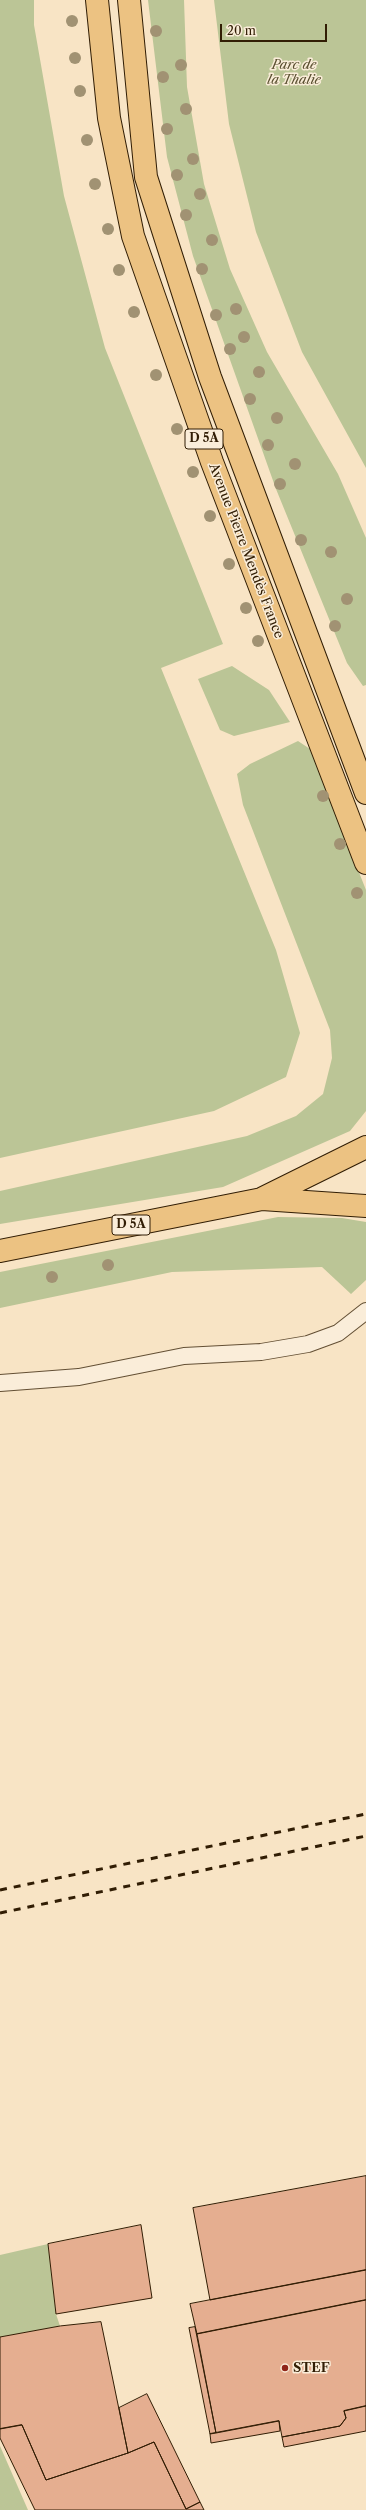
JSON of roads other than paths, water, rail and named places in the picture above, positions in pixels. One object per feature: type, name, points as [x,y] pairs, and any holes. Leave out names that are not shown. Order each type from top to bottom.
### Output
[{"type":"main road","name":"Avenue Pierre Mendès France","points":[[97,0],[109,118],[133,236],[212,462],[366,863]]},
{"type":"main road","name":"Avenue Pierre Mendès France","points":[[129,0],[146,176],[210,377],[366,793]]},
{"type":"main road","name":"D 5A","points":[[262,1199],[366,1147]]},
{"type":"main road","name":"D 5A","points":[[0,1251],[262,1199],[366,1206]]},
{"type":"lane","points":[[0,1383],[78,1377],[184,1356],[261,1352],[308,1344],[338,1333],[366,1311]]},
{"type":"railway","points":[[0,1890],[366,1814]]},
{"type":"railway","points":[[0,1913],[366,1836]]},
{"type":"place","name":"STEF","points":[[285,2368]]},
{"type":"park label","name":"Parc de la Thalie","points":[[294,72]]}]
